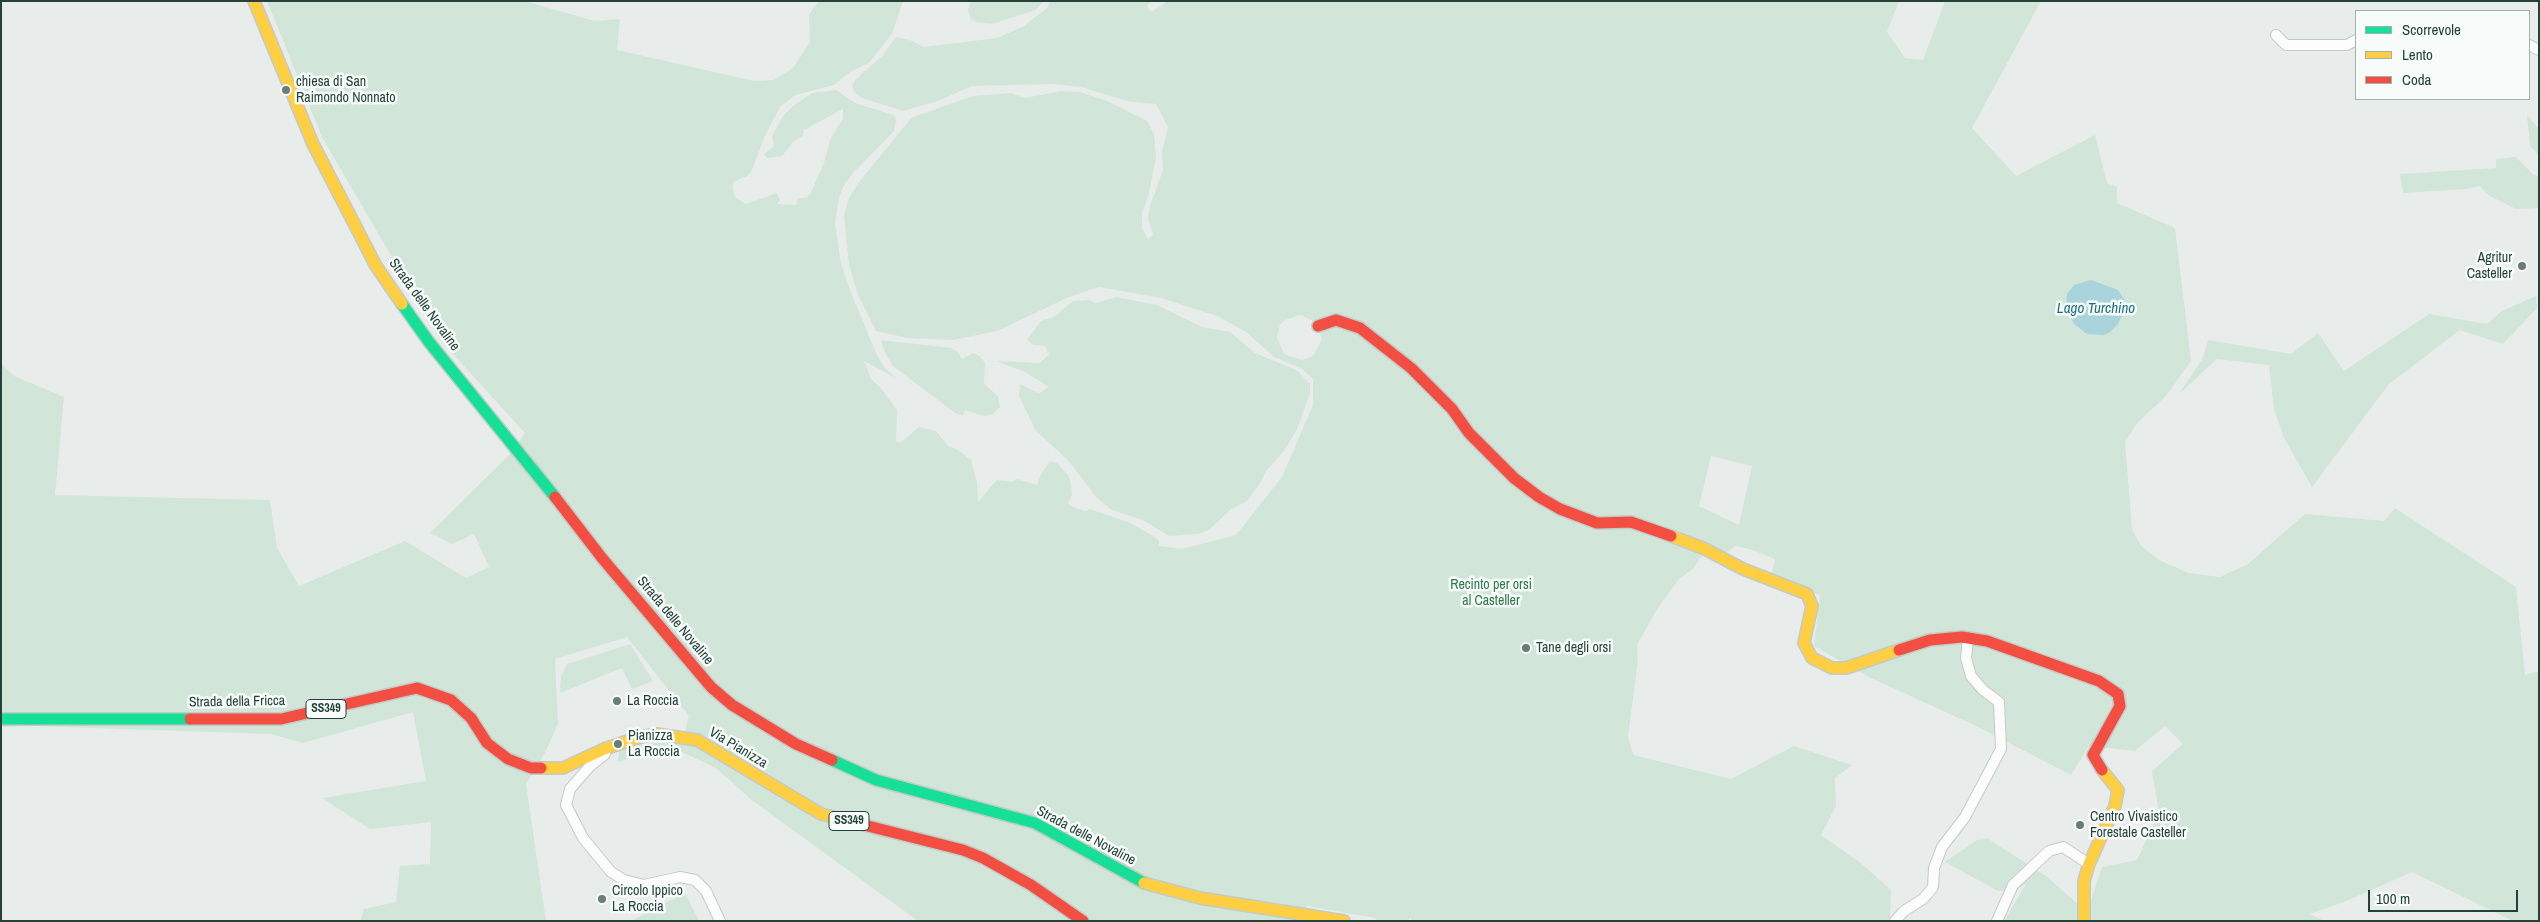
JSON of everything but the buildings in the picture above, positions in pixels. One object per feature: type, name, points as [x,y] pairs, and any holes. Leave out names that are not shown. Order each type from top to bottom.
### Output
[{"type":"street","name":"Strada delle Novaline","points":[[254,1],[313,144],[376,266],[429,342],[524,456],[602,558],[711,687],[732,705],[796,744],[876,780],[1035,823],[1142,883],[1200,898],[1344,921]]},
{"type":"street","points":[[2276,35],[2286,45],[2347,45],[2355,41]]},
{"type":"street","points":[[1318,326],[1336,320],[1360,328],[1411,368],[1452,409],[1469,433],[1514,478],[1539,497],[1560,509],[1597,523],[1616,524],[1631,522],[1703,548],[1743,569],[1807,594],[1812,606],[1804,643],[1812,658],[1832,668],[1846,668],[1930,640],[1968,638],[1986,641],[2099,681],[2118,694],[2120,706],[2093,755],[2101,769],[2118,790],[2114,806],[2088,864],[2084,882],[2084,921]]},
{"type":"street","points":[[1896,921],[1904,911],[1923,899],[1932,887],[1934,868],[1942,847],[1965,817],[2001,749],[1999,702],[1983,690],[1971,676],[1966,658],[1968,638]]},
{"type":"street","name":"Strada della Fricca","points":[[1,719],[281,718],[418,688],[451,700],[471,718],[487,743],[508,760],[531,768],[563,768],[615,747]]},
{"type":"street","name":"Via Pianizza","points":[[720,921],[706,891],[695,880],[680,877],[644,885],[624,880],[611,872],[583,838],[566,805],[570,789],[590,766],[615,747],[640,737],[657,734],[697,740],[821,814],[898,836],[963,850],[983,858],[1031,885],[1083,921]]},
{"type":"street","points":[[1997,921],[2013,885],[2049,850],[2063,847],[2088,864]]},
{"type":"green space","name":"Recinto per orsi al Casteller","points":[[267,1],[524,1],[595,21],[620,19],[617,50],[754,81],[774,80],[793,68],[810,42],[809,14],[819,1],[903,1],[892,34],[869,63],[850,72],[834,85],[795,95],[780,107],[764,138],[752,170],[747,176],[735,181],[732,187],[735,197],[746,204],[777,193],[780,200],[777,204],[796,205],[798,198],[806,198],[810,194],[824,163],[830,140],[843,118],[843,109],[804,130],[803,136],[793,142],[782,156],[767,158],[764,154],[774,146],[772,136],[783,116],[794,105],[812,93],[836,90],[855,103],[894,115],[896,120],[894,131],[853,173],[844,185],[839,197],[835,223],[841,263],[849,288],[876,353],[884,367],[896,378],[864,361],[871,379],[880,387],[897,410],[896,441],[900,443],[919,427],[936,431],[948,446],[958,450],[971,460],[977,482],[978,502],[997,480],[1012,482],[1017,479],[1037,485],[1041,474],[1050,461],[1057,463],[1068,475],[1071,484],[1072,495],[1068,504],[1075,508],[1086,511],[1090,509],[1130,523],[1152,535],[1159,541],[1159,546],[1182,549],[1236,535],[1282,477],[1313,405],[1313,379],[1301,368],[1274,357],[1246,332],[1217,316],[1161,298],[1099,287],[1069,297],[997,331],[953,340],[907,338],[876,331],[858,295],[849,265],[844,215],[849,198],[859,182],[911,118],[973,96],[1011,93],[1025,98],[1061,91],[1080,92],[1107,101],[1147,121],[1154,134],[1156,157],[1149,194],[1142,213],[1142,229],[1148,239],[1153,235],[1148,219],[1150,206],[1163,170],[1162,151],[1168,127],[1156,104],[1131,102],[1081,87],[1054,84],[972,86],[938,101],[903,111],[862,98],[856,94],[852,86],[855,80],[882,56],[896,37],[913,41],[923,47],[997,38],[1024,26],[1048,7],[1050,1],[1152,1],[1147,6],[1151,12],[1168,1],[1899,1],[1887,32],[1905,58],[1923,60],[1945,1],[2041,1],[1972,128],[2016,176],[2095,135],[2107,183],[2117,187],[2117,203],[2175,228],[2191,361],[2166,396],[2138,422],[2125,442],[2132,529],[2141,546],[2161,561],[2189,573],[2220,577],[2248,564],[2305,514],[2384,521],[2395,508],[2516,587],[2525,675],[2539,671],[2539,921],[2513,921],[2412,872],[2344,902],[2310,914],[2324,921],[2004,921],[2026,884],[2015,891],[1998,891],[1945,862],[1977,840],[1987,838],[2046,876],[2087,912],[2102,867],[2137,860],[2159,812],[2152,771],[2183,744],[2165,726],[2135,751],[2089,746],[2071,775],[1974,725],[1871,678],[1814,646],[1820,595],[1771,576],[1775,559],[1750,549],[1735,546],[1726,554],[1707,547],[1694,568],[1679,579],[1659,606],[1637,645],[1638,660],[1628,736],[1633,755],[1731,779],[1794,746],[1852,765],[1835,778],[1836,806],[1821,835],[1862,864],[1891,890],[1890,921],[1412,921],[1410,918],[1408,921],[1377,921],[1375,918],[1307,906],[1306,921],[918,921],[753,801],[716,768],[680,751],[651,752],[618,762],[619,751],[642,742],[683,739],[689,716],[627,637],[555,659],[558,724],[545,753],[526,784],[546,921],[360,921],[364,909],[396,902],[400,866],[430,864],[431,822],[370,829],[322,798],[426,781],[413,712],[303,743],[271,734],[34,726],[1,727],[1,363],[14,376],[64,397],[55,495],[270,500],[277,548],[299,586],[405,541],[466,578],[489,567],[474,534],[452,544],[430,533],[511,453],[525,433],[440,340],[322,137]],"holes":[[[1300,315],[1316,322],[1322,339],[1313,356],[1302,360],[1284,354],[1277,337],[1280,325],[1285,320]],[[1711,456],[1752,466],[1739,525],[1699,506]]]},
{"type":"green space","points":[[971,1],[1044,1],[1035,10],[992,24],[976,22],[970,18],[968,10]]},
{"type":"green space","points":[[2527,115],[2539,129],[2539,155],[2530,146]]},
{"type":"green space","points":[[2516,157],[2534,175],[2539,176],[2539,208],[2516,209],[2488,195],[2480,186],[2464,189],[2403,193],[2400,174],[2496,168],[2496,159]]},
{"type":"green space","points":[[2536,296],[2537,308],[2503,344],[2460,330],[2389,384],[2312,487],[2284,438],[2274,409],[2269,365],[2217,359],[2179,394],[2203,358],[2208,340],[2291,354],[2318,333],[2344,371],[2429,314],[2487,324],[2502,311]]},
{"type":"green space","points":[[1116,297],[1157,305],[1202,327],[1230,332],[1255,353],[1298,371],[1310,384],[1310,393],[1297,429],[1284,451],[1266,471],[1261,482],[1247,501],[1231,509],[1209,530],[1198,534],[1169,536],[1143,520],[1110,509],[1096,497],[1068,460],[1035,430],[1019,396],[1020,384],[1039,393],[1049,387],[1025,372],[996,361],[1040,363],[1049,354],[1045,346],[1034,345],[1027,340],[1041,321],[1054,317],[1073,301],[1089,300],[1096,303]]},
{"type":"green space","points":[[881,340],[951,348],[958,352],[962,359],[973,353],[980,356],[985,363],[984,384],[998,396],[1000,407],[993,414],[984,416],[965,410],[963,416],[955,413],[893,366],[885,353]]},
{"type":"green space","points":[[630,644],[653,681],[632,689],[622,668],[560,693],[561,676],[567,664]]},
{"type":"green space","points":[[685,893],[699,921],[631,921]]},
{"type":"water","name":"Lago Turchino","points":[[2091,280],[2118,290],[2124,299],[2125,309],[2118,324],[2109,333],[2103,335],[2087,334],[2074,324],[2066,309],[2067,294],[2074,285]]},
{"type":"traffic: fast","points":[[402,304],[429,342],[555,497]]},
{"type":"traffic: fast","points":[[1,719],[190,719]]},
{"type":"traffic: fast","points":[[832,760],[876,780],[1035,823],[1144,883]]},
{"type":"traffic: slow","points":[[254,1],[313,144],[376,266],[402,304]]},
{"type":"traffic: slow","points":[[1671,536],[1703,548],[1743,569],[1807,594],[1812,606],[1804,643],[1812,658],[1832,668],[1846,668],[1899,650]]},
{"type":"traffic: slow","points":[[541,768],[563,768],[604,749],[640,737],[657,734],[697,740],[821,814],[852,822]]},
{"type":"traffic: slow","points":[[2084,921],[2084,881],[2089,864],[2115,806],[2118,790],[2102,770]]},
{"type":"traffic: slow","points":[[1144,883],[1200,898],[1344,921]]},
{"type":"traffic: jam","points":[[1318,326],[1336,320],[1360,328],[1411,368],[1452,409],[1469,433],[1514,478],[1539,497],[1560,509],[1597,523],[1631,522],[1671,536]]},
{"type":"traffic: jam","points":[[555,497],[602,558],[711,687],[732,705],[796,744],[832,760]]},
{"type":"traffic: jam","points":[[1899,650],[1930,640],[1962,637],[1987,641],[2099,681],[2118,694],[2120,706],[2093,755],[2102,770]]},
{"type":"traffic: jam","points":[[190,719],[281,719],[417,688],[451,700],[471,718],[487,743],[508,759],[531,768],[541,768]]},
{"type":"traffic: jam","points":[[852,822],[963,850],[983,858],[1031,885],[1083,921]]},
{"type":"place","name":"chiesa di San Raimondo Nonnato","points":[[286,90]]},
{"type":"place","name":"Agritur Casteller","points":[[2522,266]]},
{"type":"place","name":"Tane degli orsi","points":[[1526,648]]},
{"type":"place","name":"La Roccia","points":[[617,701]]},
{"type":"place","name":"Pianizza La Roccia","points":[[618,744]]},
{"type":"place","name":"Centro Vivaistico Forestale Casteller","points":[[2080,825]]},
{"type":"place","name":"Circolo Ippico La Roccia","points":[[602,899]]}]
